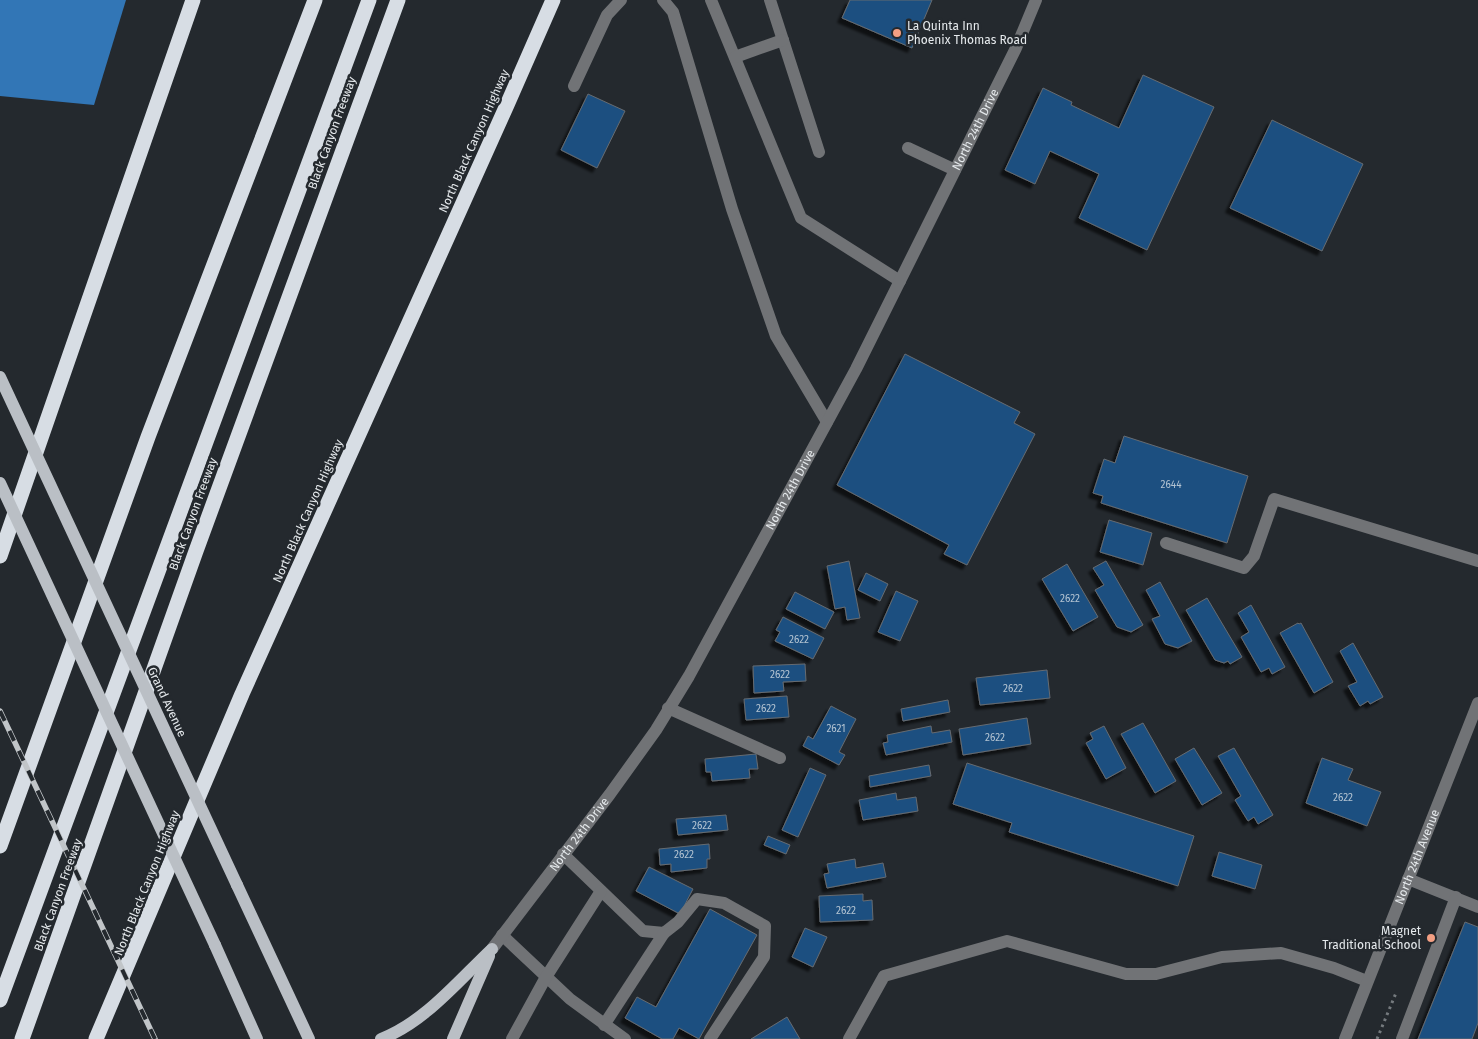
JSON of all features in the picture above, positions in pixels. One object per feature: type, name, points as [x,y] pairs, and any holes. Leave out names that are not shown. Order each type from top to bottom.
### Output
[{"type":"highway","points":[[0,556],[193,0]]},
{"type":"highway","points":[[0,846],[113,532],[315,0]]},
{"type":"highway","points":[[0,1000],[369,0]]},
{"type":"highway","name":"Black Canyon Freeway","points":[[22,1039],[196,551],[398,0]]},
{"type":"highway","name":"North Black Canyon Highway","points":[[136,944],[242,694],[553,0]]},
{"type":"highway","points":[[96,1039],[136,944]]},
{"type":"main road","name":"Grand Avenue","points":[[0,377],[309,1039]]},
{"type":"main road","points":[[0,483],[215,945],[256,1039]]},
{"type":"main road","name":"North Black Canyon Highway","points":[[103,1039],[136,944]]},
{"type":"main road","points":[[381,1039],[390,1036],[422,1016],[492,949]]},
{"type":"main road","points":[[453,1039],[492,949]]},
{"type":"street","points":[[574,86],[607,15],[621,0]]},
{"type":"street","points":[[663,0],[673,12],[732,209],[776,336],[827,422]]},
{"type":"street","points":[[711,0],[801,218],[900,281]]},
{"type":"street","points":[[770,0],[820,152]]},
{"type":"street","name":"North 24th Drive","points":[[492,949],[610,794],[656,730],[716,627],[827,422],[900,281],[1016,48],[1036,0]]},
{"type":"street","points":[[735,57],[783,40]]},
{"type":"street","points":[[908,148],[955,170]]},
{"type":"street","points":[[1166,543],[1244,568],[1254,556],[1274,499],[1478,561]]},
{"type":"street","name":"North 24th Avenue","points":[[1345,1039],[1478,703]]},
{"type":"street","points":[[668,708],[780,758]]},
{"type":"street","points":[[563,854],[643,931],[664,933]]},
{"type":"street","points":[[1408,879],[1478,907]]},
{"type":"street","points":[[512,1039],[546,977],[601,891]]},
{"type":"street","points":[[1402,1039],[1456,897]]},
{"type":"street","points":[[604,1025],[664,933],[678,922],[697,899],[724,903],[765,926],[764,957],[710,1039]]},
{"type":"street","points":[[502,936],[570,999],[626,1039]]},
{"type":"street","points":[[849,1039],[884,976],[1007,941],[1126,974],[1156,974],[1222,957],[1280,953],[1334,968],[1368,981]]},
{"type":"water","points":[[0,0],[126,0],[94,105],[0,96]]},
{"type":"building","name":"La Quinta Inn Phoenix Thomas Road","points":[[850,0],[932,0],[912,48],[842,18]]},
{"type":"building","points":[[1143,75],[1214,107],[1147,250],[1079,218],[1099,174],[1050,151],[1035,184],[1005,170],[1043,88],[1072,102],[1071,105],[1119,128]]},
{"type":"building","points":[[588,94],[625,111],[597,168],[561,150]]},
{"type":"building","points":[[1272,120],[1363,164],[1322,251],[1230,208]]},
{"type":"building","points":[[905,354],[1020,412],[1014,423],[1035,434],[967,565],[944,554],[949,545],[837,485]]},
{"type":"building","points":[[1124,436],[1248,476],[1227,543],[1101,503],[1103,496],[1093,493],[1104,459],[1115,463]]},
{"type":"building","points":[[1109,520],[1152,533],[1143,565],[1100,552]]},
{"type":"building","points":[[849,561],[860,618],[847,620],[845,607],[835,609],[827,566]]},
{"type":"building","points":[[1106,561],[1143,625],[1131,632],[1117,627],[1095,590],[1104,585],[1093,568]]},
{"type":"building","points":[[1067,564],[1098,617],[1073,631],[1042,579]]},
{"type":"building","points":[[866,573],[888,584],[880,601],[858,590]]},
{"type":"building","points":[[1160,582],[1192,641],[1178,648],[1165,644],[1152,619],[1160,616],[1146,590]]},
{"type":"building","points":[[896,591],[918,601],[900,641],[878,632]]},
{"type":"building","points":[[795,592],[834,612],[825,629],[786,609]]},
{"type":"building","points":[[1207,598],[1242,657],[1230,664],[1228,661],[1224,663],[1215,660],[1186,610]]},
{"type":"building","points":[[1251,605],[1285,667],[1272,674],[1269,668],[1261,672],[1241,637],[1249,632],[1238,613]]},
{"type":"building","points":[[783,617],[824,638],[813,659],[775,641],[780,632],[776,630]]},
{"type":"building","points":[[1301,623],[1333,682],[1314,693],[1280,633]]},
{"type":"building","points":[[1353,643],[1383,697],[1370,704],[1368,701],[1360,706],[1348,686],[1357,682],[1340,651]]},
{"type":"building","points":[[805,664],[806,681],[783,682],[784,691],[754,693],[753,666]]},
{"type":"building","points":[[1047,670],[1050,698],[980,705],[976,678]]},
{"type":"building","points":[[787,696],[789,717],[746,720],[744,699]]},
{"type":"building","points":[[948,700],[950,712],[903,721],[901,709]]},
{"type":"building","points":[[831,706],[856,719],[839,752],[845,755],[839,765],[803,746],[808,736],[813,739]]},
{"type":"building","points":[[1027,718],[1031,744],[963,755],[959,729]]},
{"type":"building","points":[[1143,723],[1176,781],[1155,793],[1121,734]]},
{"type":"building","points":[[931,726],[932,733],[950,730],[952,742],[886,755],[883,743],[888,742],[887,735]]},
{"type":"building","points":[[1104,726],[1126,768],[1106,779],[1086,743],[1093,739],[1090,733]]},
{"type":"building","points":[[1194,748],[1222,793],[1202,805],[1175,759]]},
{"type":"building","points":[[1234,748],[1273,815],[1258,824],[1254,817],[1248,821],[1235,800],[1241,796],[1218,756]]},
{"type":"building","points":[[756,754],[758,769],[749,769],[750,778],[712,781],[711,772],[706,772],[705,759]]},
{"type":"building","points":[[1322,758],[1353,769],[1348,780],[1381,792],[1367,826],[1306,803]]},
{"type":"building","points":[[967,763],[1194,836],[1178,886],[1009,832],[1012,823],[953,804]]},
{"type":"building","points":[[929,765],[931,776],[870,787],[869,776]]},
{"type":"building","points":[[810,768],[826,775],[798,837],[782,830]]},
{"type":"building","points":[[896,793],[897,800],[916,797],[918,811],[863,820],[859,800]]},
{"type":"building","points":[[726,815],[728,830],[678,835],[676,819]]},
{"type":"building","points":[[768,836],[790,845],[786,854],[764,845]]},
{"type":"building","points":[[709,844],[710,859],[707,859],[707,868],[671,872],[671,864],[660,865],[659,849]]},
{"type":"building","points":[[1219,852],[1262,865],[1255,889],[1212,876]]},
{"type":"building","points":[[855,859],[856,868],[883,863],[886,877],[827,888],[824,874],[829,873],[827,864]]},
{"type":"building","points":[[649,867],[693,889],[680,914],[636,891]]},
{"type":"building","points":[[863,894],[863,901],[872,900],[873,920],[820,922],[819,896]]},
{"type":"building","points":[[710,909],[757,935],[699,1039],[679,1028],[673,1039],[662,1039],[625,1018],[637,997],[656,1007]]},
{"type":"building","points":[[1465,922],[1478,927],[1478,1023],[1472,1039],[1418,1039]]},
{"type":"building","points":[[805,928],[827,937],[813,967],[792,957]]},
{"type":"building","points":[[787,1017],[800,1039],[751,1039]]},
{"type":"railway","points":[[0,711],[155,1039]]},
{"type":"place","name":"La Quinta Inn Phoenix Thomas Road","points":[[897,33]]},
{"type":"place","name":"Magnet Traditional School","points":[[1431,938]]}]
